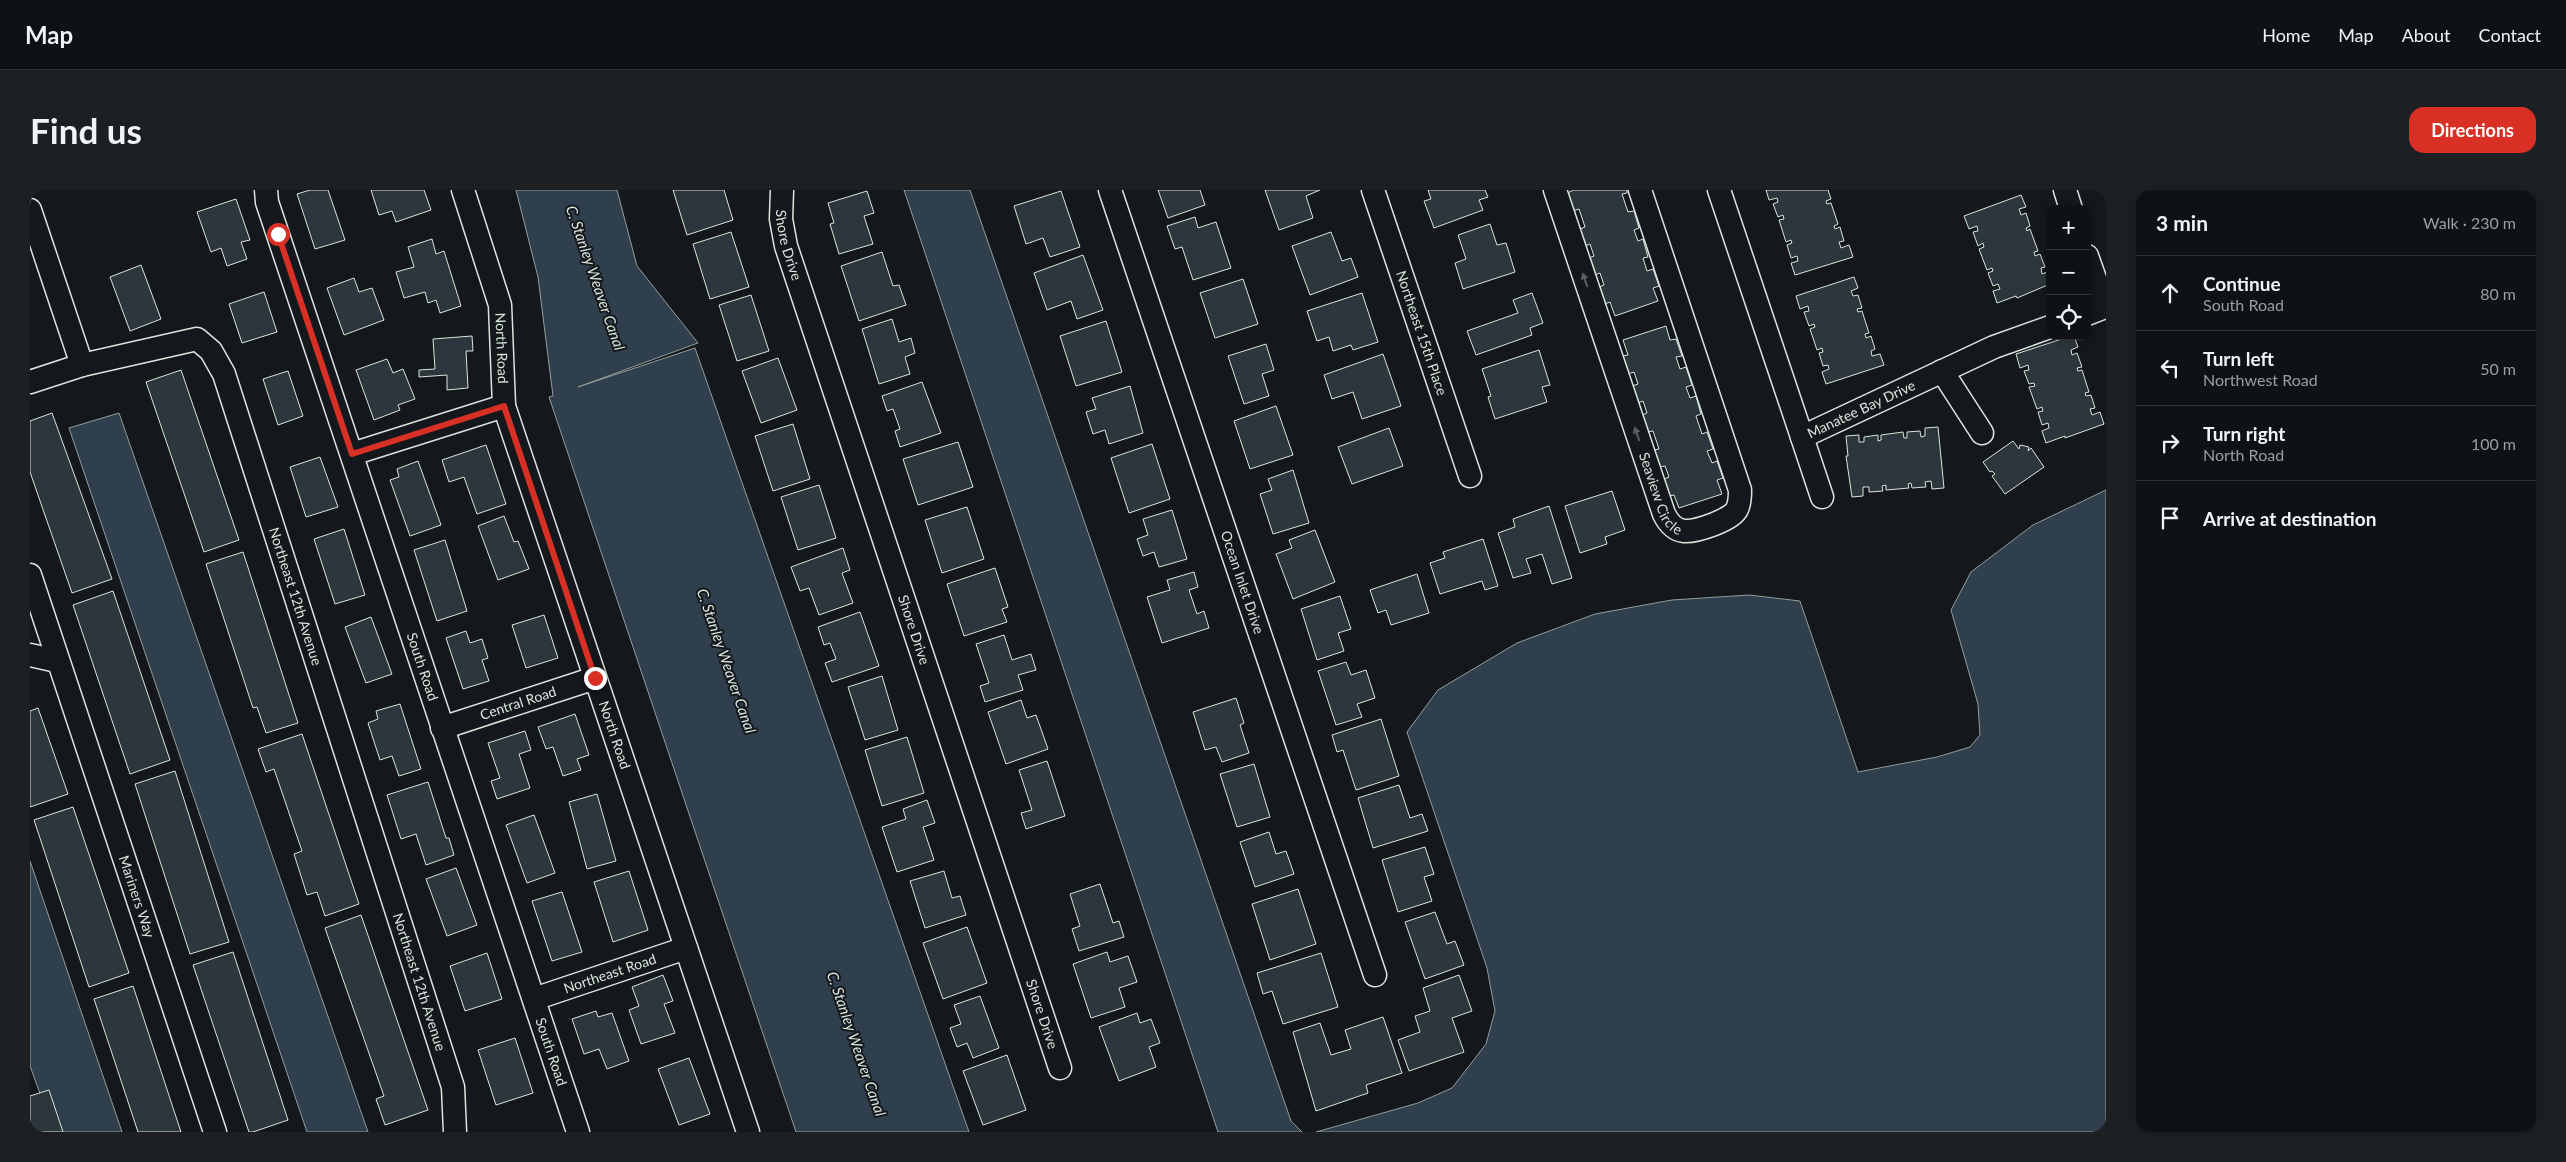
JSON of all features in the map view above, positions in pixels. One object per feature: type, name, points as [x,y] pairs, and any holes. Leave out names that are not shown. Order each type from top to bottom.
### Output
[{"type":"street","name":"North Road","points":[[463,190],[500,304],[504,406],[748,1132]]},
{"type":"street","name":"Shore Drive","points":[[782,190],[781,219],[786,246],[1060,1068]]},
{"type":"street","name":"Ocean Inlet Drive","points":[[1110,190],[1375,975]]},
{"type":"street","name":"Northeast 15th Place","points":[[1373,190],[1470,476]]},
{"type":"street","name":"Seaview Circle","points":[[1555,190],[1664,514],[1674,527],[1683,531],[1692,531],[1730,518],[1737,509],[1740,490],[1640,190]]},
{"type":"street","name":"Manatee Bay Drive","points":[[1719,190],[1802,437],[1994,347],[2046,328]]},
{"type":"street","points":[[2065,190],[2070,205]]},
{"type":"street","name":"South Road","points":[[266,196],[578,1132]]},
{"type":"street","points":[[30,210],[82,365],[30,382]]},
{"type":"street","points":[[2091,274],[2099,310]]},
{"type":"street","name":"Northeast 12th Avenue","points":[[82,365],[197,339],[211,351],[224,374],[453,1087],[455,1132]]},
{"type":"street","points":[[1942,371],[1982,433]]},
{"type":"street","points":[[352,454],[504,406]]},
{"type":"street","points":[[1802,437],[1822,497]]},
{"type":"street","name":"Mariners Way","points":[[30,575],[215,1132]]},
{"type":"street","points":[[30,655],[57,661]]},
{"type":"street","name":"Central Road","points":[[442,728],[595,678]]},
{"type":"street","name":"Northeast Road","points":[[534,999],[686,948]]},
{"type":"water","name":"C. Stanley Weaver Canal","points":[[516,190],[617,190],[637,266],[698,343],[578,387],[695,348],[969,1132],[796,1132],[549,397],[553,396],[538,277]]},
{"type":"water","points":[[904,190],[970,190],[1291,1121],[1302,1132],[1218,1132]]},
{"type":"water","points":[[119,413],[368,1132],[307,1132],[69,428]]},
{"type":"water","points":[[2106,490],[2106,1132],[1316,1132],[1418,1103],[1452,1088],[1486,1044],[1495,1011],[1487,968],[1407,732],[1438,690],[1517,643],[1595,614],[1672,600],[1749,595],[1800,601],[1858,772],[1937,757],[1970,747],[1980,735],[1978,704],[1951,610],[1971,572],[2033,525]]},
{"type":"water","points":[[30,861],[122,1132],[54,1132],[30,1066]]},
{"type":"building","points":[[310,190],[328,190],[345,240],[315,249],[297,194]]},
{"type":"building","points":[[371,190],[424,190],[431,210],[396,222],[392,211],[379,215]]},
{"type":"building","points":[[673,190],[724,190],[733,220],[687,235]]},
{"type":"building","points":[[1158,190],[1200,190],[1205,205],[1168,218]]},
{"type":"building","points":[[1265,190],[1320,190],[1306,196],[1313,218],[1279,230]]},
{"type":"building","points":[[1428,190],[1485,190],[1488,197],[1479,200],[1483,210],[1434,228],[1424,201],[1431,199]]},
{"type":"building","points":[[1573,190],[1627,190],[1627,193],[1622,194],[1628,212],[1634,211],[1639,228],[1634,230],[1638,241],[1643,239],[1648,257],[1643,258],[1647,271],[1653,269],[1659,286],[1653,288],[1658,301],[1615,316],[1610,302],[1605,304],[1599,287],[1604,285],[1600,273],[1595,275],[1589,258],[1594,256],[1590,244],[1585,246],[1580,229],[1585,227],[1579,209],[1573,211],[1568,193]]},
{"type":"building","points":[[1766,190],[1828,190],[1831,199],[1826,201],[1827,204],[1831,203],[1838,224],[1834,226],[1835,229],[1840,227],[1844,241],[1839,242],[1841,248],[1849,245],[1853,257],[1795,275],[1791,263],[1798,261],[1797,256],[1791,258],[1787,245],[1792,243],[1791,240],[1786,242],[1779,220],[1784,219],[1783,215],[1778,217],[1773,204],[1778,202],[1777,198],[1769,200]]},
{"type":"building","points":[[867,191],[874,213],[864,216],[873,244],[839,254],[830,224],[834,223],[828,203]]},
{"type":"building","points":[[1061,191],[1080,247],[1050,257],[1043,238],[1026,244],[1014,206]]},
{"type":"building","points":[[2021,195],[2026,207],[2019,209],[2021,215],[2026,213],[2030,226],[2026,228],[2027,231],[2030,229],[2038,251],[2034,252],[2035,256],[2040,254],[2045,267],[2041,268],[2042,274],[2046,272],[2046,286],[2017,298],[2016,296],[1997,303],[1993,291],[2000,289],[1998,284],[1993,286],[1988,273],[1993,271],[1992,268],[1987,270],[1979,249],[1984,247],[1983,243],[1978,246],[1973,232],[1978,231],[1977,226],[1969,229],[1964,216]]},
{"type":"building","points":[[236,199],[250,240],[241,242],[247,259],[227,266],[221,248],[211,252],[197,212]]},
{"type":"building","points":[[1195,217],[1198,228],[1216,222],[1231,268],[1193,280],[1182,247],[1175,249],[1167,226]]},
{"type":"building","points":[[1490,224],[1497,245],[1506,243],[1515,272],[1463,289],[1455,263],[1466,259],[1458,235]]},
{"type":"building","points":[[731,232],[749,287],[710,299],[693,244]]},
{"type":"building","points":[[1331,232],[1342,261],[1351,258],[1358,277],[1310,295],[1292,246]]},
{"type":"building","points":[[432,239],[436,254],[444,251],[461,306],[440,313],[436,300],[428,303],[425,292],[404,298],[396,272],[414,267],[408,247]]},
{"type":"building","points":[[882,252],[893,286],[899,285],[906,305],[859,321],[841,266]]},
{"type":"building","points":[[1083,255],[1103,310],[1077,319],[1071,301],[1047,310],[1034,273]]},
{"type":"building","points":[[141,265],[161,319],[130,331],[110,277]]},
{"type":"building","points":[[1854,277],[1858,288],[1851,291],[1853,296],[1858,295],[1862,308],[1857,309],[1858,312],[1862,311],[1869,333],[1865,334],[1866,338],[1871,336],[1875,349],[1871,351],[1872,356],[1880,354],[1884,365],[1826,384],[1822,372],[1829,369],[1828,365],[1823,366],[1819,353],[1823,352],[1822,348],[1817,350],[1810,329],[1815,327],[1814,324],[1809,326],[1804,312],[1809,311],[1808,306],[1800,309],[1796,296]]},
{"type":"building","points":[[354,278],[359,292],[372,288],[384,320],[344,335],[327,288]]},
{"type":"building","points":[[1243,279],[1258,324],[1215,338],[1200,293]]},
{"type":"building","points":[[264,292],[277,332],[242,343],[229,304]]},
{"type":"building","points":[[1362,293],[1378,342],[1353,350],[1351,345],[1333,351],[1329,337],[1317,341],[1307,311]]},
{"type":"building","points":[[1532,293],[1543,323],[1530,328],[1532,335],[1476,355],[1467,331],[1518,313],[1513,300]]},
{"type":"building","points":[[751,295],[769,351],[737,361],[719,305]]},
{"type":"building","points":[[892,319],[899,342],[911,338],[915,353],[905,357],[910,374],[879,384],[862,329]]},
{"type":"building","points":[[1106,321],[1122,372],[1076,386],[1060,336]]},
{"type":"building","points":[[1666,326],[1670,340],[1676,339],[1682,356],[1676,357],[1680,369],[1686,367],[1692,385],[1686,387],[1690,398],[1696,396],[1701,414],[1696,416],[1702,434],[1707,432],[1713,449],[1707,451],[1712,463],[1717,461],[1723,478],[1717,480],[1722,494],[1679,508],[1674,495],[1669,496],[1664,479],[1669,477],[1665,466],[1659,467],[1653,450],[1659,449],[1653,431],[1647,432],[1642,415],[1647,413],[1643,401],[1638,403],[1632,386],[1638,384],[1634,372],[1628,374],[1622,356],[1628,355],[1623,340]]},
{"type":"building","points":[[472,336],[473,351],[466,351],[468,388],[447,390],[447,375],[419,377],[419,370],[435,369],[433,339]]},
{"type":"building","points":[[2059,340],[2075,340],[2078,347],[2071,350],[2072,355],[2077,353],[2082,367],[2077,368],[2078,371],[2082,370],[2089,392],[2085,393],[2086,396],[2091,395],[2095,408],[2090,409],[2092,415],[2100,412],[2104,424],[2046,443],[2042,431],[2049,428],[2048,423],[2042,425],[2038,412],[2043,411],[2042,407],[2037,409],[2029,387],[2035,386],[2034,383],[2029,384],[2024,371],[2029,370],[2028,365],[2020,368],[2016,354]]},
{"type":"building","points":[[1266,344],[1274,370],[1262,374],[1269,396],[1244,404],[1228,356]]},
{"type":"building","points":[[1539,350],[1550,385],[1542,387],[1547,402],[1495,419],[1488,397],[1491,396],[1482,369]]},
{"type":"building","points":[[1383,354],[1401,406],[1362,419],[1353,392],[1332,399],[1324,375]]},
{"type":"building","points":[[778,358],[797,410],[761,423],[742,371]]},
{"type":"building","points":[[387,359],[393,373],[403,369],[415,399],[398,405],[400,410],[374,420],[356,370]]},
{"type":"building","points":[[181,370],[239,540],[204,552],[146,382]]},
{"type":"building","points":[[288,371],[303,416],[278,425],[263,379]]},
{"type":"building","points":[[922,382],[941,433],[900,447],[895,431],[900,429],[893,409],[887,411],[882,396]]},
{"type":"building","points":[[1130,386],[1143,433],[1109,444],[1105,430],[1093,434],[1086,412],[1096,409],[1092,398]]},
{"type":"building","points":[[1276,406],[1293,455],[1250,469],[1234,421]]},
{"type":"building","points":[[52,413],[112,579],[72,593],[30,472],[30,421]]},
{"type":"building","points":[[793,424],[810,479],[773,491],[755,436]]},
{"type":"building","points":[[1938,427],[1944,488],[1932,489],[1931,481],[1925,482],[1926,487],[1912,488],[1911,483],[1908,484],[1909,488],[1886,490],[1886,485],[1882,486],[1883,491],[1869,492],[1869,487],[1863,487],[1863,496],[1852,497],[1846,456],[1848,456],[1846,436],[1859,435],[1859,442],[1864,442],[1864,437],[1878,435],[1878,441],[1881,440],[1881,435],[1903,432],[1904,438],[1907,438],[1907,432],[1920,431],[1921,437],[1925,436],[1925,428]]},
{"type":"building","points":[[1389,428],[1403,466],[1352,484],[1338,447]]},
{"type":"building","points":[[2013,441],[2019,449],[2020,445],[2029,447],[2028,451],[2031,448],[2044,467],[2005,494],[1992,476],[1995,474],[1992,471],[1990,472],[1983,462]]},
{"type":"building","points":[[958,442],[973,487],[918,505],[903,459]]},
{"type":"building","points":[[1152,444],[1170,499],[1129,513],[1111,458]]},
{"type":"building","points":[[486,445],[506,504],[477,514],[464,477],[449,482],[442,460]]},
{"type":"building","points":[[320,457],[338,507],[306,517],[290,467]]},
{"type":"building","points":[[418,461],[441,525],[410,536],[390,480],[399,477],[397,469]]},
{"type":"building","points":[[1293,470],[1309,523],[1273,534],[1260,494],[1272,490],[1268,479]]},
{"type":"building","points":[[819,485],[836,538],[798,550],[781,497]]},
{"type":"building","points":[[1612,491],[1625,530],[1605,537],[1607,544],[1580,553],[1565,506]]},
{"type":"building","points":[[1549,506],[1572,578],[1552,584],[1542,554],[1526,559],[1531,573],[1513,578],[1498,533],[1515,527],[1513,519]]},
{"type":"building","points":[[967,507],[984,559],[942,573],[925,520]]},
{"type":"building","points":[[1172,510],[1187,559],[1159,567],[1154,552],[1143,556],[1137,539],[1148,535],[1143,519]]},
{"type":"building","points":[[504,516],[514,542],[518,541],[529,569],[498,580],[478,526]]},
{"type":"building","points":[[344,529],[365,595],[335,604],[314,539]]},
{"type":"building","points":[[1315,530],[1335,582],[1293,599],[1276,554],[1292,548],[1289,540]]},
{"type":"building","points":[[1483,539],[1498,586],[1485,590],[1482,581],[1440,594],[1430,563],[1445,558],[1443,552]]},
{"type":"building","points":[[445,540],[467,611],[437,621],[414,550]]},
{"type":"building","points":[[843,548],[850,570],[842,573],[853,603],[819,615],[809,588],[800,591],[791,567]]},
{"type":"building","points":[[243,552],[298,723],[266,733],[257,707],[253,708],[206,564]]},
{"type":"building","points":[[995,568],[1008,607],[1002,609],[1007,622],[964,636],[947,584]]},
{"type":"building","points":[[1194,572],[1198,587],[1189,590],[1197,614],[1204,611],[1209,628],[1162,643],[1147,597],[1170,590],[1167,580]]},
{"type":"building","points":[[1417,574],[1429,613],[1391,625],[1386,610],[1378,613],[1370,590]]},
{"type":"building","points":[[113,591],[170,760],[130,774],[73,605]]},
{"type":"building","points":[[1340,596],[1351,629],[1338,633],[1344,651],[1317,660],[1301,609]]},
{"type":"building","points":[[860,612],[879,666],[832,682],[825,663],[836,659],[830,643],[824,645],[818,627]]},
{"type":"building","points":[[544,615],[558,658],[526,668],[512,625]]},
{"type":"building","points":[[371,617],[392,674],[366,683],[345,627]]},
{"type":"building","points":[[466,631],[470,643],[482,639],[488,658],[482,660],[489,681],[463,689],[446,638]]},
{"type":"building","points":[[1004,635],[1012,660],[1031,654],[1036,670],[1018,675],[1023,690],[985,702],[980,686],[989,683],[976,644]]},
{"type":"building","points":[[1346,662],[1351,675],[1366,670],[1375,698],[1357,704],[1362,717],[1336,725],[1318,671]]},
{"type":"building","points":[[882,676],[898,730],[865,740],[848,687]]},
{"type":"building","points":[[1236,698],[1244,723],[1240,725],[1249,753],[1222,762],[1216,747],[1205,750],[1193,712]]},
{"type":"building","points":[[1021,700],[1027,718],[1036,715],[1048,749],[1006,764],[988,712]]},
{"type":"building","points":[[400,704],[421,769],[399,776],[392,756],[380,760],[368,723],[378,719],[376,711]]},
{"type":"building","points":[[38,708],[68,794],[30,807],[30,711]]},
{"type":"building","points":[[575,714],[589,755],[577,759],[581,770],[563,776],[553,747],[546,749],[538,727]]},
{"type":"building","points":[[1381,719],[1399,776],[1356,790],[1343,750],[1337,752],[1332,735]]},
{"type":"building","points":[[525,731],[531,750],[519,754],[530,788],[497,799],[491,781],[500,778],[488,743]]},
{"type":"building","points":[[302,734],[359,904],[325,916],[317,892],[307,895],[294,854],[302,851],[274,769],[266,772],[258,749]]},
{"type":"building","points":[[907,737],[924,793],[882,806],[865,750]]},
{"type":"building","points":[[1047,761],[1065,816],[1026,829],[1021,813],[1032,810],[1019,770]]},
{"type":"building","points":[[1254,764],[1270,817],[1237,827],[1220,774]]},
{"type":"building","points":[[175,771],[229,942],[190,954],[135,784]]},
{"type":"building","points":[[428,782],[446,838],[449,838],[454,855],[426,865],[416,834],[401,839],[387,795]]},
{"type":"building","points":[[1399,785],[1410,818],[1422,814],[1428,831],[1373,848],[1358,798]]},
{"type":"building","points":[[597,794],[616,861],[587,869],[569,802]]},
{"type":"building","points":[[927,800],[935,823],[923,827],[934,860],[897,872],[882,827],[906,819],[903,809]]},
{"type":"building","points":[[73,807],[129,973],[89,987],[34,820]]},
{"type":"building","points":[[534,815],[555,873],[527,883],[506,825]]},
{"type":"building","points":[[1269,832],[1276,854],[1286,851],[1294,874],[1255,887],[1240,842]]},
{"type":"building","points":[[1425,847],[1434,874],[1424,877],[1432,901],[1398,912],[1382,860]]},
{"type":"building","points":[[456,868],[477,925],[447,936],[426,879]]},
{"type":"building","points":[[629,871],[648,930],[613,942],[594,882]]},
{"type":"building","points":[[944,871],[952,898],[960,896],[966,915],[925,928],[910,881]]},
{"type":"building","points":[[1100,884],[1113,923],[1119,921],[1124,937],[1079,951],[1072,929],[1080,926],[1070,894]]},
{"type":"building","points":[[1298,889],[1316,944],[1270,960],[1252,904]]},
{"type":"building","points":[[562,892],[582,952],[552,961],[532,901]]},
{"type":"building","points":[[1435,912],[1447,944],[1455,941],[1464,965],[1425,979],[1405,922]]},
{"type":"building","points":[[361,915],[428,1110],[385,1125],[376,1099],[384,1096],[325,928]]},
{"type":"building","points":[[967,927],[987,983],[943,999],[923,943]]},
{"type":"building","points":[[233,952],[288,1120],[253,1132],[249,1132],[193,965]]},
{"type":"building","points":[[1107,952],[1110,962],[1128,956],[1137,982],[1119,988],[1125,1007],[1091,1018],[1073,964]]},
{"type":"building","points":[[487,953],[502,999],[465,1011],[450,966]]},
{"type":"building","points":[[1321,953],[1338,1007],[1283,1024],[1272,991],[1263,994],[1257,973]]},
{"type":"building","points":[[663,975],[673,1001],[664,1004],[675,1033],[641,1044],[629,1010],[639,1006],[632,987]]},
{"type":"building","points":[[1459,975],[1472,1011],[1452,1018],[1464,1052],[1409,1071],[1398,1040],[1420,1032],[1415,1016],[1430,1011],[1423,988]]},
{"type":"building","points":[[133,986],[181,1132],[138,1132],[94,999]]},
{"type":"building","points":[[980,996],[999,1048],[973,1058],[967,1043],[957,1047],[950,1028],[961,1024],[954,1005]]},
{"type":"building","points":[[596,1011],[598,1017],[612,1013],[629,1061],[607,1069],[599,1049],[584,1054],[572,1019]]},
{"type":"building","points":[[1137,1013],[1140,1023],[1151,1019],[1160,1043],[1149,1047],[1156,1067],[1119,1081],[1099,1027]]},
{"type":"building","points":[[1383,1017],[1402,1073],[1366,1085],[1368,1093],[1316,1111],[1293,1032],[1320,1023],[1331,1055],[1351,1049],[1345,1030]]},
{"type":"building","points":[[515,1038],[533,1093],[496,1105],[478,1050]]},
{"type":"building","points":[[1007,1055],[1026,1110],[983,1125],[963,1071]]},
{"type":"building","points":[[689,1058],[710,1114],[679,1125],[658,1069]]},
{"type":"building","points":[[49,1090],[63,1132],[30,1132],[30,1096]]},
{"type":"route","points":[[278,234],[352,454],[504,406],[595,678]]}]
